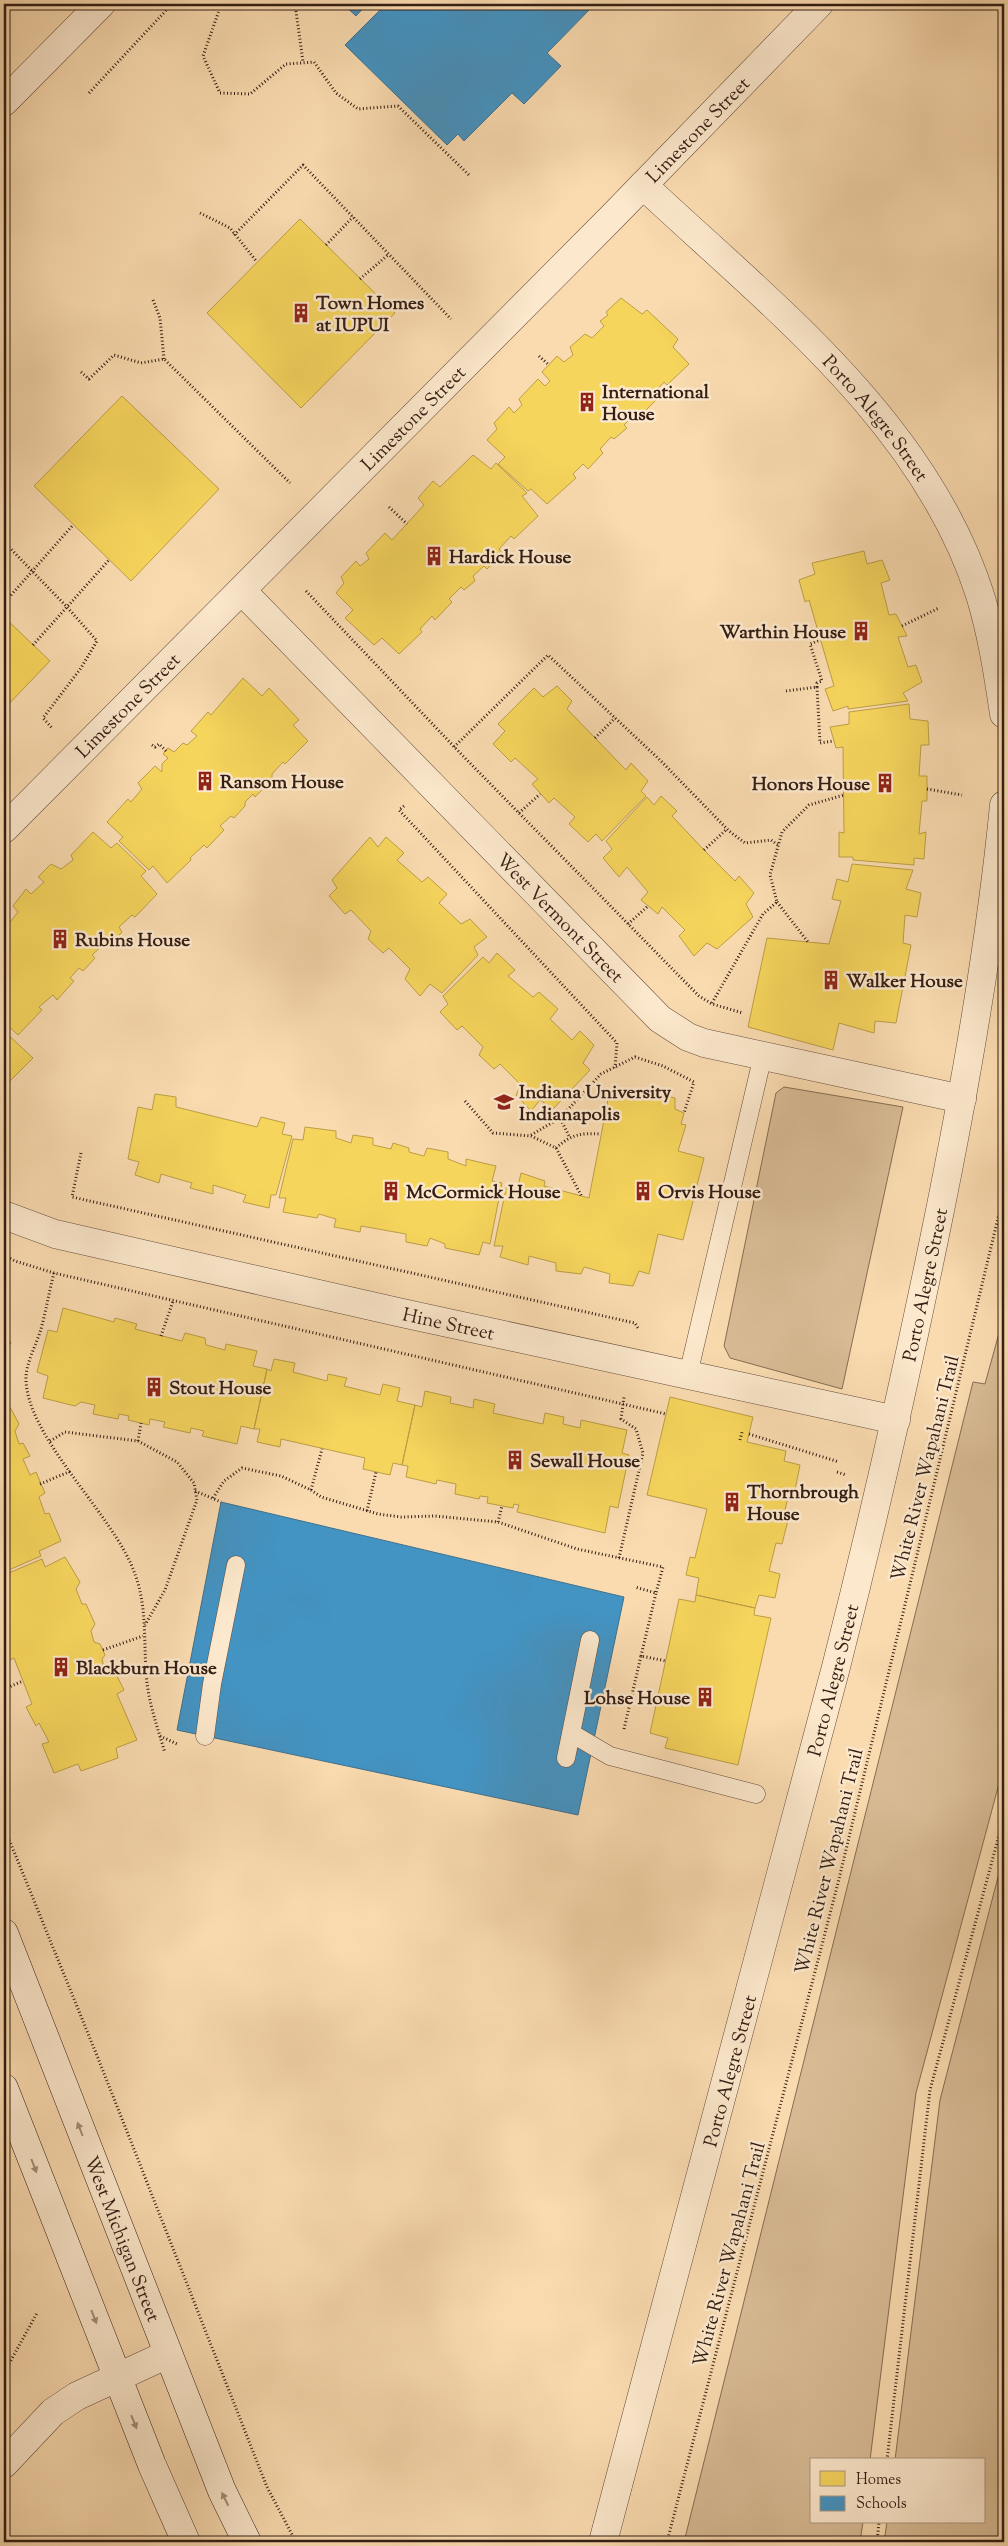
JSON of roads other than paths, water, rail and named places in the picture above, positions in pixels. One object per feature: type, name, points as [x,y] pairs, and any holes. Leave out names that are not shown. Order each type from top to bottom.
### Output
[{"type":"street","points":[[4,102],[101,4]]},
{"type":"street","name":"Limestone Street","points":[[4,829],[242,591],[819,4]]},
{"type":"street","name":"Porto Alegre Street","points":[[643,185],[843,374],[891,429],[907,452],[953,528],[980,596],[991,637],[1004,714]]},
{"type":"street","name":"West Vermont Street","points":[[242,591],[644,1004],[674,1028],[704,1043],[962,1099]]},
{"type":"street","name":"Porto Alegre Street","points":[[603,2542],[798,1814],[875,1513],[962,1099],[984,969],[1004,805]]},
{"type":"street","name":"Hine Street","points":[[4,1215],[55,1234],[402,1314],[896,1420]]},
{"type":"street","name":"West Michigan Street","points":[[4,1933],[222,2491],[248,2542]]},
{"type":"street","points":[[4,2088],[116,2377],[174,2519],[186,2542]]},
{"type":"street","points":[[4,2464],[53,2412],[77,2396],[168,2354]]},
{"type":"lane","points":[[688,1375],[763,1055]]},
{"type":"lane","points":[[205,1736],[212,1684],[236,1565]]},
{"type":"lane","points":[[566,1758],[590,1640]]},
{"type":"lane","points":[[571,1733],[610,1756],[756,1794]]},
{"type":"place","name":"Town Homes at IUPUI","points":[[301,313]]},
{"type":"place","name":"International House","points":[[587,402]]},
{"type":"place","name":"Hardick House","points":[[434,556]]},
{"type":"place","name":"Warthin House","points":[[861,631]]},
{"type":"place","name":"Ransom House","points":[[205,781]]},
{"type":"place","name":"Honors House","points":[[885,783]]},
{"type":"place","name":"Rubins House","points":[[60,939]]},
{"type":"place","name":"Walker House","points":[[831,980]]},
{"type":"place","name":"Indiana University Indianapolis","points":[[504,1102]]},
{"type":"place","name":"McCormick House","points":[[391,1191]]},
{"type":"place","name":"Orvis House","points":[[643,1191]]},
{"type":"place","name":"Stout House","points":[[154,1387]]},
{"type":"place","name":"Sewall House","points":[[515,1460]]},
{"type":"place","name":"Thornbrough House","points":[[732,1502]]},
{"type":"place","name":"Blackburn House","points":[[61,1667]]},
{"type":"place","name":"Lohse House","points":[[705,1697]]}]
